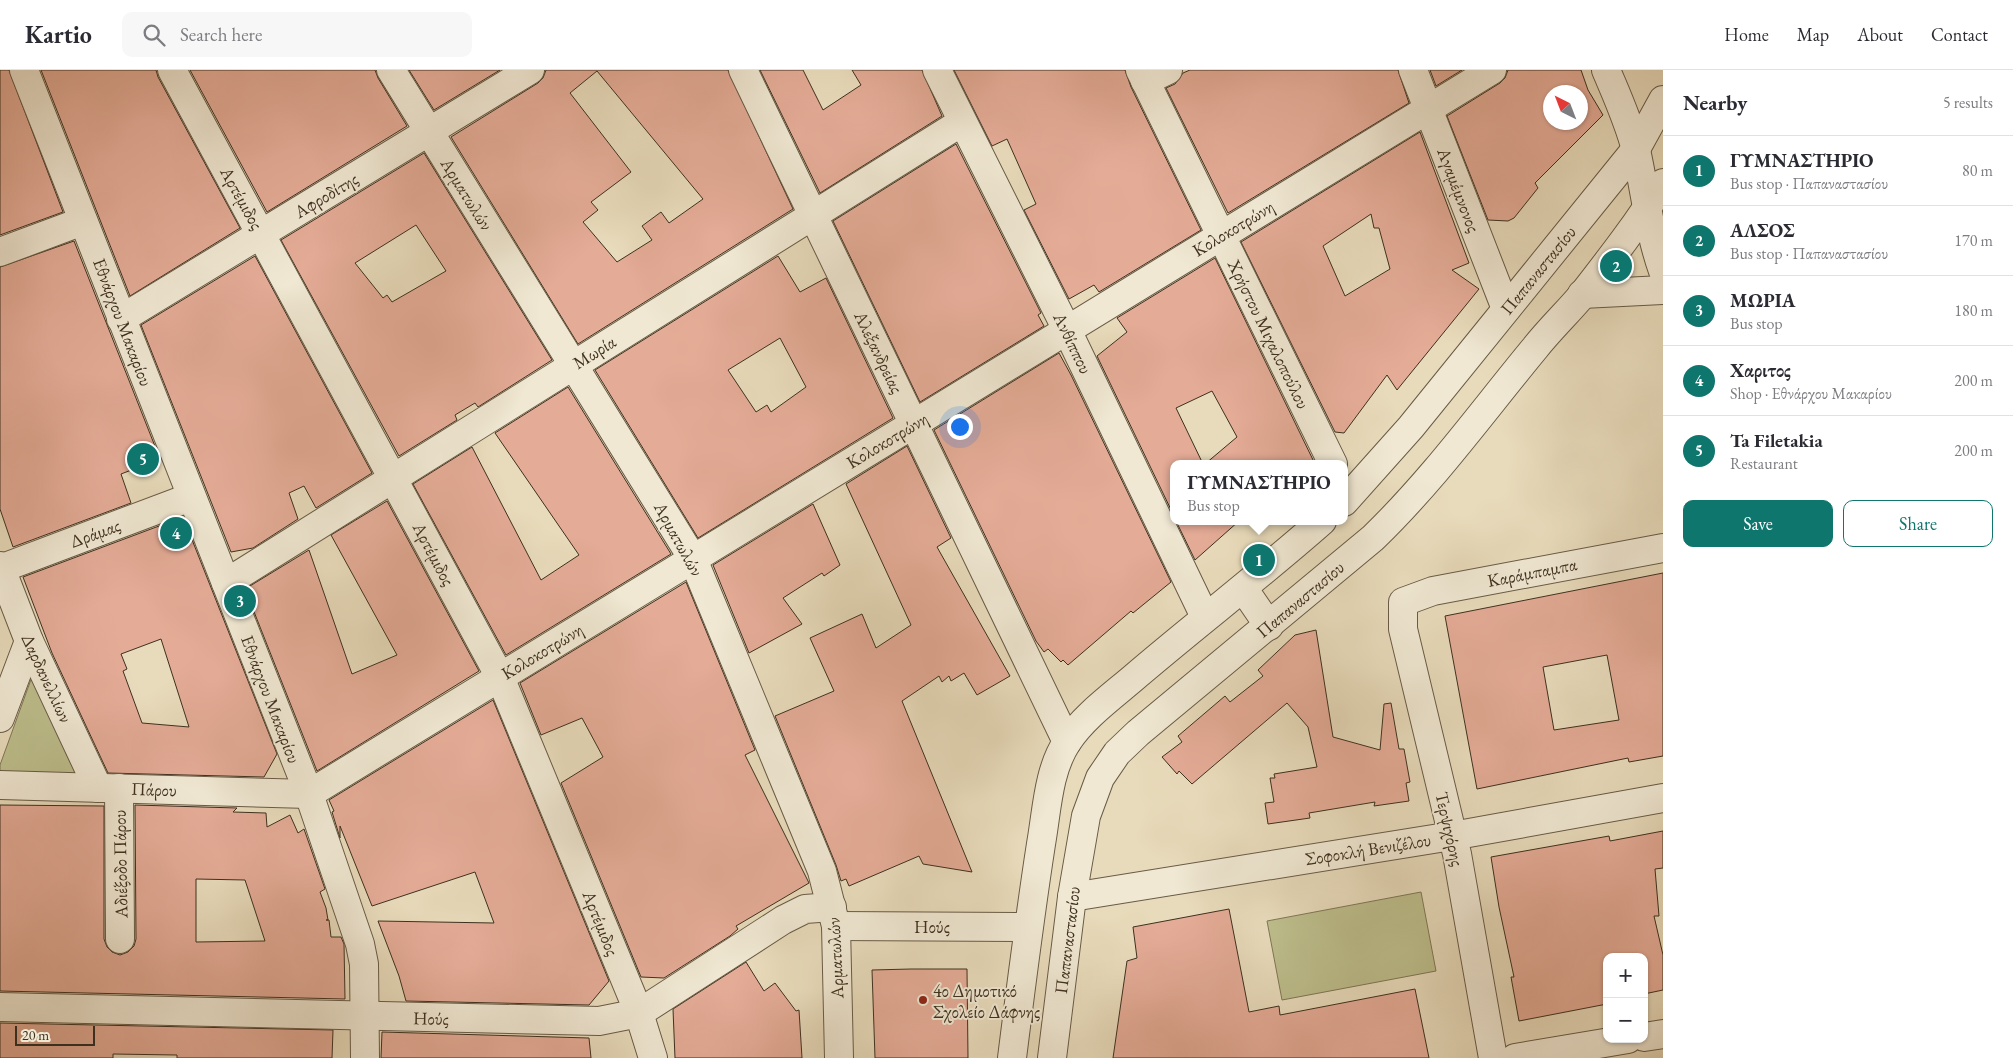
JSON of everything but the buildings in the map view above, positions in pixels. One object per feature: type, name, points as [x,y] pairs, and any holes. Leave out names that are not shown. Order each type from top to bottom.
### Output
[{"type":"street","name":"Εθνάρχου Μακαρίου","points":[[24,70],[309,794],[360,944],[364,964],[365,1058]]},
{"type":"street","name":"Αρτέμιδος","points":[[172,70],[500,677],[639,1013],[653,1058]]},
{"type":"street","name":"Αρματωλών","points":[[391,70],[693,559],[822,871],[834,916],[839,1058]]},
{"type":"street","name":"Αφροδίτης","points":[[121,318],[429,133],[530,70]]},
{"type":"street","name":"Αλεξανδρείας","points":[[744,70],[1067,742]]},
{"type":"street","name":"Ανθίππου","points":[[937,70],[1067,330],[1205,617]]},
{"type":"street","name":"Αγαμέμνονος","points":[[1413,70],[1506,309]]},
{"type":"street","name":"Κολοκοτρώνη","points":[[309,794],[1492,70]]},
{"type":"street","points":[[1606,70],[1621,104],[1636,149],[1656,250],[1663,271]]},
{"type":"street","name":"Χρήστου Μιχαλοπούλου","points":[[1151,74],[1221,236],[1331,460]]},
{"type":"street","name":"Παπαναστασίου","points":[[1348,493],[1411,427],[1636,149],[1663,100]]},
{"type":"street","name":"Μωρία","points":[[226,583],[962,122]]},
{"type":"street","name":"Παπαναστασίου","points":[[1052,1058],[1072,897],[1086,816],[1100,778],[1117,753],[1373,538],[1406,506],[1445,462],[1536,347],[1582,294],[1647,209],[1663,184]]},
{"type":"street","points":[[0,252],[83,221]]},
{"type":"street","points":[[1582,294],[1663,290]]},
{"type":"street","name":"Δράμας","points":[[0,568],[191,497]]},
{"type":"street","points":[[1012,1058],[1028,926],[1048,797],[1054,771],[1067,742],[1086,720],[1205,617],[1243,588],[1317,525]]},
{"type":"street","name":"Καράμπαμπα","points":[[1403,602],[1433,591],[1663,548]]},
{"type":"street","name":"Δαρδανελλίων","points":[[0,568],[29,641],[109,788]]},
{"type":"street","points":[[1243,588],[1269,626]]},
{"type":"street","name":"Τερψιχόρης","points":[[1403,602],[1403,629],[1457,854],[1492,1058]]},
{"type":"street","points":[[0,718],[29,641]]},
{"type":"street","name":"Πάρου","points":[[0,786],[309,794]]},
{"type":"street","name":"Αδιέξοδο Πάρου","points":[[109,788],[120,939]]},
{"type":"street","name":"Σοφοκλή Βενιζέλου","points":[[1072,897],[1452,836],[1663,798]]},
{"type":"street","name":"Ηούς","points":[[0,1007],[599,1021],[639,1013],[784,920],[805,909],[834,916],[1028,926]]},
{"type":"street","points":[[1648,1036],[1663,1034]]},
{"type":"street","points":[[1515,1058],[1604,1043]]},
{"type":"green space","points":[[33,674],[79,777],[0,779],[0,765]]},
{"type":"green space","points":[[1421,892],[1436,971],[1282,1000],[1267,921]]},
{"type":"place","name":"ΑΛΣΟΣ","points":[[1616,266]]},
{"type":"place","name":"Ta Filetakia","points":[[143,459]]},
{"type":"place","name":"Χαριτος","points":[[176,533]]},
{"type":"place","name":"ΓΥΜΝΑΣΤΗΡΙΟ","points":[[1259,560]]},
{"type":"place","name":"ΜΩΡΙΑ","points":[[240,601]]},
{"type":"place","name":"4ο Δημοτικό Σχολείο Δάφνης","points":[[923,1000]]}]
